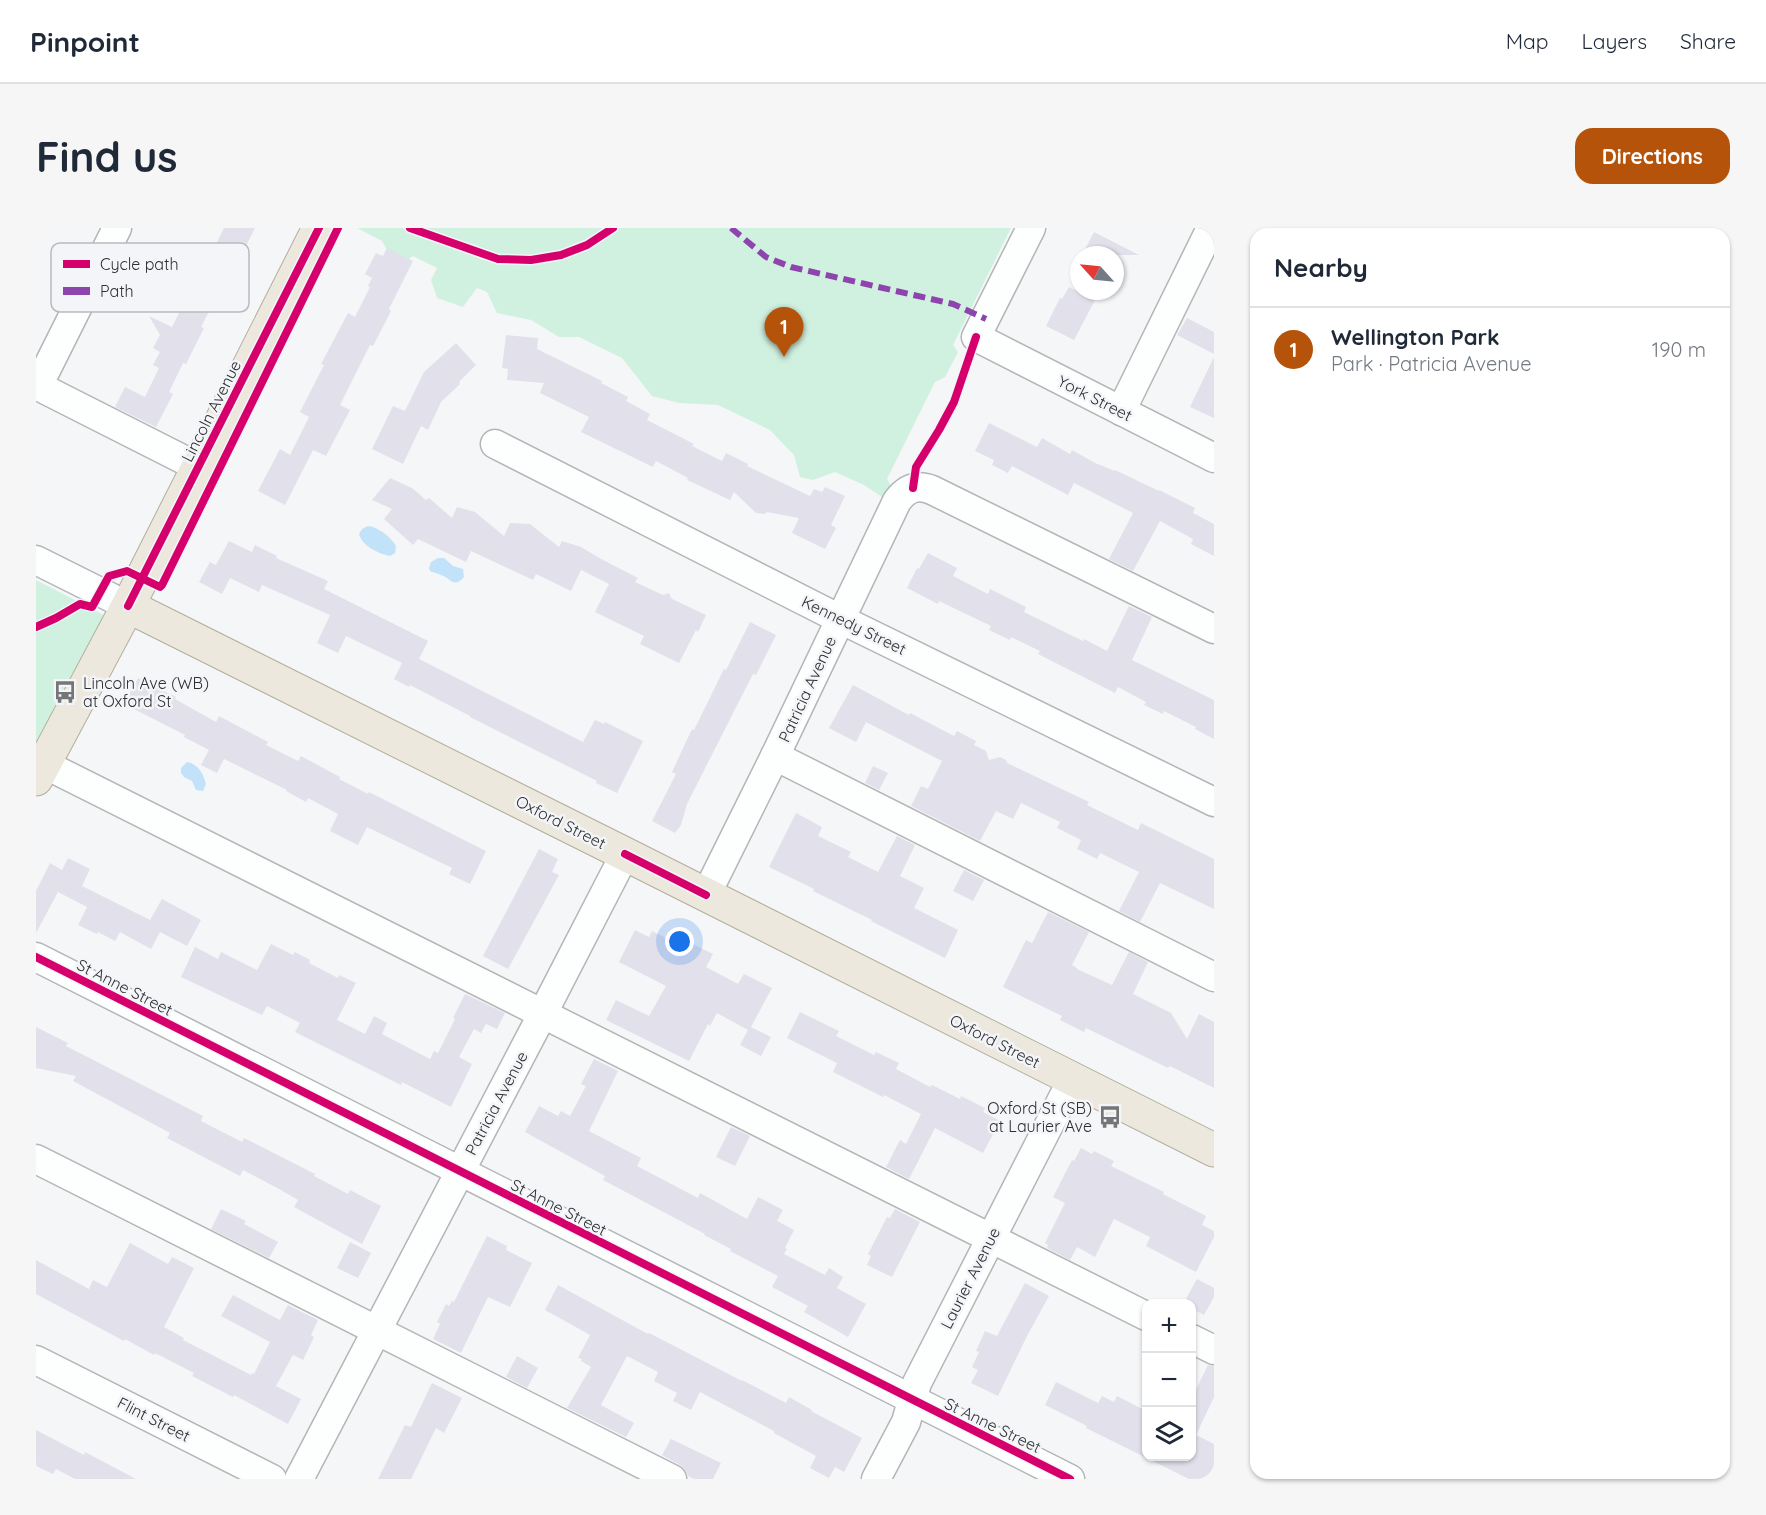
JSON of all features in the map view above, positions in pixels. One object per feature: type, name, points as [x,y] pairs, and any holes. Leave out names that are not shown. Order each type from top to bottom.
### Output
[{"type":"main road","name":"Lincoln Avenue","points":[[40,772],[128,606],[319,228]]},
{"type":"main road","name":"Oxford Street","points":[[128,606],[1214,1150]]},
{"type":"street","points":[[110,243],[117,228]]},
{"type":"street","name":"York Street","points":[[1031,228],[976,337],[1214,458]]},
{"type":"street","points":[[1121,411],[1211,228]]},
{"type":"street","points":[[75,312],[38,386],[198,467]]},
{"type":"street","name":"Kennedy Street","points":[[495,444],[840,619],[1214,802]]},
{"type":"street","name":"Patricia Avenue","points":[[706,895],[897,501],[903,493],[920,487],[933,490],[1214,629]]},
{"type":"street","name":"Oxford Street","points":[[36,560],[128,606]]},
{"type":"street","points":[[775,756],[1214,977]]},
{"type":"street","points":[[40,772],[542,1015],[1142,1314]]},
{"type":"street","name":"Patricia Avenue","points":[[299,1479],[625,854]]},
{"type":"street","name":"St Anne Street","points":[[36,957],[1070,1479]]},
{"type":"street","name":"Laurier Avenue","points":[[876,1479],[906,1422],[916,1383],[1072,1080]]},
{"type":"street","points":[[36,1159],[672,1479]]},
{"type":"street","points":[[1196,1341],[1214,1350]]},
{"type":"street","name":"Flint Street","points":[[36,1360],[272,1479]]},
{"type":"green space","points":[[357,228],[1011,228],[953,345],[958,352],[945,377],[935,382],[887,479],[894,490],[891,497],[882,497],[864,485],[835,472],[813,480],[800,477],[794,455],[770,430],[718,405],[679,403],[652,396],[622,358],[579,337],[559,337],[531,320],[497,313],[487,292],[477,288],[463,307],[437,298],[431,280],[437,268],[413,256],[406,261],[391,257],[382,241]]},
{"type":"green space","points":[[36,580],[104,615],[49,718],[52,731],[36,753]]},
{"type":"water","points":[[368,526],[380,530],[391,539],[396,546],[395,553],[390,556],[381,553],[364,542],[359,534]]},
{"type":"water","points":[[444,558],[453,566],[463,569],[464,577],[457,582],[452,582],[430,571],[431,562]]},
{"type":"water","points":[[187,762],[197,767],[202,773],[206,784],[203,791],[196,790],[192,781],[181,773],[181,768]]},
{"type":"building","points":[[224,228],[255,228],[248,243],[216,243]]},
{"type":"building","points":[[1094,232],[1121,246],[1087,246]]},
{"type":"building","points":[[1124,247],[1139,255],[1124,255]]},
{"type":"building","points":[[387,248],[413,261],[389,309],[391,311],[373,346],[370,345],[340,405],[350,410],[326,456],[313,450],[285,505],[258,491],[280,449],[290,455],[309,417],[300,412],[324,365],[321,364],[348,313],[355,317],[370,287],[368,286],[372,278],[365,274],[376,253],[383,256]]},
{"type":"building","points":[[1069,287],[1070,300],[1095,300],[1074,340],[1046,326],[1060,298],[1062,299]]},
{"type":"building","points":[[180,312],[209,312],[201,327],[204,328],[169,392],[173,394],[156,427],[115,407],[125,387],[145,397],[159,368],[153,365],[160,352],[153,348],[160,335],[149,316],[172,327]]},
{"type":"building","points":[[1187,318],[1214,332],[1214,354],[1177,335]]},
{"type":"building","points":[[506,335],[538,338],[537,349],[602,381],[601,383],[628,397],[626,401],[650,414],[647,420],[722,461],[726,453],[748,464],[747,466],[810,496],[814,489],[822,492],[825,487],[845,496],[831,525],[836,528],[825,549],[792,533],[799,518],[767,512],[765,514],[756,513],[734,492],[730,500],[687,480],[688,478],[656,461],[653,467],[581,432],[589,417],[540,393],[544,383],[507,380],[508,369],[502,368]]},
{"type":"building","points":[[456,343],[476,365],[441,402],[428,430],[421,426],[403,464],[372,449],[393,406],[405,411],[424,372]]},
{"type":"building","points":[[1214,357],[1214,418],[1190,407]]},
{"type":"building","points":[[989,423],[1037,447],[1042,438],[1070,454],[1072,450],[1095,463],[1115,470],[1195,508],[1193,513],[1214,524],[1214,556],[1191,544],[1193,539],[1160,521],[1133,571],[1109,559],[1133,513],[1074,483],[1068,495],[1012,466],[1008,473],[992,465],[994,460],[975,451]]},
{"type":"building","points":[[390,478],[412,488],[426,500],[429,498],[452,518],[457,507],[475,512],[504,536],[510,523],[530,524],[559,547],[562,541],[581,547],[638,578],[635,582],[663,595],[669,593],[672,599],[706,615],[679,663],[640,644],[644,636],[595,612],[609,584],[581,570],[571,591],[536,574],[533,580],[471,551],[466,562],[418,539],[413,545],[384,519],[392,509],[372,500]]},
{"type":"building","points":[[229,541],[252,552],[255,545],[277,556],[276,558],[328,581],[324,589],[428,641],[419,659],[583,742],[595,720],[604,724],[605,722],[643,741],[617,793],[410,685],[409,687],[394,679],[402,663],[346,636],[338,653],[317,643],[330,615],[262,585],[259,592],[230,578],[222,594],[199,582],[210,562],[216,565]]},
{"type":"building","points":[[928,553],[957,568],[953,576],[988,594],[990,589],[1026,607],[1024,612],[1107,651],[1129,606],[1152,617],[1132,660],[1214,700],[1214,739],[1164,711],[1163,714],[1144,705],[1146,702],[1118,687],[1115,693],[1038,654],[1040,651],[1011,637],[1010,640],[989,630],[991,626],[939,601],[938,604],[907,588]]},
{"type":"building","points":[[750,622],[776,635],[756,675],[753,674],[687,804],[681,825],[675,833],[652,821],[676,774],[672,772],[692,729],[694,730]]},
{"type":"building","points":[[138,678],[176,697],[175,699],[216,722],[219,716],[268,742],[266,745],[298,761],[301,756],[368,794],[369,792],[486,851],[470,884],[449,874],[452,868],[367,827],[358,845],[330,831],[338,814],[308,798],[306,802],[287,790],[224,759],[217,773],[201,765],[209,750],[124,704]]},
{"type":"building","points":[[853,685],[954,736],[957,731],[976,741],[974,745],[986,751],[989,760],[1000,757],[1007,763],[1089,802],[1087,805],[1138,830],[1141,823],[1214,859],[1214,909],[1160,883],[1140,922],[1119,911],[1139,872],[1100,853],[1097,859],[1077,849],[1081,840],[1057,828],[1060,822],[1021,803],[1013,819],[996,811],[980,841],[911,806],[921,786],[928,789],[942,761],[866,722],[856,742],[829,728]]},
{"type":"building","points":[[873,766],[888,773],[879,790],[865,783]]},
{"type":"building","points":[[796,813],[822,827],[818,836],[851,852],[848,857],[878,872],[897,836],[915,845],[900,876],[924,888],[914,908],[958,930],[945,958],[769,867]]},
{"type":"building","points":[[539,849],[558,859],[552,872],[559,875],[508,969],[483,956]]},
{"type":"building","points":[[68,858],[90,869],[82,886],[150,920],[162,899],[201,920],[187,946],[160,932],[151,949],[120,932],[115,941],[98,932],[97,934],[78,925],[87,907],[58,892],[36,933],[36,891],[50,863],[62,870]]},
{"type":"building","points":[[964,870],[984,880],[973,901],[953,891]]},
{"type":"building","points":[[1048,912],[1089,932],[1072,965],[1077,969],[1112,985],[1129,952],[1148,962],[1133,994],[1171,1013],[1187,1039],[1199,1014],[1214,1022],[1214,1088],[1086,1028],[1084,1032],[1060,1020],[1062,1016],[1003,987],[1026,940],[1032,943]]},
{"type":"building","points":[[635,930],[649,937],[652,931],[686,948],[689,942],[713,954],[706,967],[738,984],[744,974],[772,988],[751,1027],[771,1037],[761,1056],[740,1045],[748,1030],[717,1013],[710,1026],[708,1024],[689,1061],[606,1020],[616,1000],[649,1016],[666,986],[619,962]]},
{"type":"building","points":[[271,944],[293,955],[295,952],[310,960],[309,963],[338,978],[339,975],[356,983],[337,1020],[365,1034],[374,1016],[387,1023],[382,1034],[430,1059],[434,1051],[438,1053],[465,994],[505,1013],[497,1029],[486,1024],[481,1033],[474,1029],[459,1057],[472,1064],[451,1107],[402,1082],[401,1085],[295,1032],[300,1023],[267,1006],[262,1015],[181,977],[195,947],[218,959],[221,952],[257,970]]},
{"type":"building","points":[[800,1012],[839,1031],[836,1036],[874,1055],[876,1052],[899,1063],[896,1069],[930,1087],[932,1085],[960,1099],[961,1096],[985,1108],[983,1112],[1000,1121],[983,1153],[935,1128],[909,1179],[886,1167],[900,1140],[906,1144],[921,1114],[833,1072],[837,1063],[787,1038]]},
{"type":"building","points":[[36,1027],[68,1043],[66,1046],[203,1116],[201,1121],[242,1142],[244,1138],[315,1174],[314,1176],[348,1194],[350,1190],[381,1206],[362,1244],[294,1207],[298,1200],[279,1189],[243,1170],[240,1176],[167,1138],[170,1133],[73,1081],[76,1076],[36,1068]]},
{"type":"building","points":[[594,1059],[618,1071],[589,1131],[641,1158],[637,1166],[698,1198],[700,1193],[747,1219],[758,1197],[783,1210],[777,1221],[794,1230],[784,1254],[825,1275],[829,1268],[843,1277],[837,1288],[866,1304],[848,1337],[804,1312],[808,1306],[772,1287],[778,1276],[603,1180],[605,1176],[525,1132],[539,1106],[558,1116],[561,1111],[570,1116],[586,1086],[581,1084]]},
{"type":"building","points":[[731,1127],[750,1136],[735,1166],[716,1157]]},
{"type":"building","points":[[1081,1148],[1092,1154],[1094,1151],[1114,1161],[1111,1166],[1206,1216],[1202,1225],[1214,1231],[1214,1237],[1196,1272],[1146,1246],[1150,1237],[1114,1219],[1095,1257],[1077,1247],[1070,1260],[1047,1248],[1048,1245],[1045,1243],[1065,1203],[1053,1197],[1072,1160],[1074,1161]]},
{"type":"building","points":[[221,1209],[246,1221],[244,1224],[278,1242],[269,1258],[211,1229]]},
{"type":"building","points":[[895,1209],[920,1222],[892,1277],[867,1265],[871,1256],[868,1254],[887,1217],[890,1218]]},
{"type":"building","points":[[487,1236],[507,1246],[506,1250],[532,1263],[510,1307],[488,1297],[461,1353],[433,1339],[440,1324],[437,1322],[446,1304],[449,1306],[452,1301],[454,1302]]},
{"type":"building","points":[[350,1242],[371,1253],[358,1278],[337,1268]]},
{"type":"building","points":[[130,1243],[168,1264],[172,1257],[194,1268],[164,1327],[184,1338],[183,1340],[251,1375],[254,1374],[270,1342],[221,1316],[233,1295],[280,1320],[288,1305],[318,1320],[311,1335],[314,1337],[303,1360],[293,1355],[276,1386],[301,1399],[288,1424],[192,1376],[194,1373],[125,1339],[124,1341],[36,1294],[36,1260],[89,1289],[93,1280],[107,1287]]},
{"type":"building","points":[[1197,1279],[1214,1288],[1214,1297],[1204,1315],[1196,1311],[1196,1299],[1186,1299]]},
{"type":"building","points":[[1025,1283],[1049,1296],[998,1396],[971,1383],[978,1370],[972,1367],[985,1331],[997,1336]]},
{"type":"building","points":[[558,1285],[648,1334],[786,1403],[789,1397],[862,1438],[844,1472],[835,1467],[829,1478],[810,1468],[816,1456],[700,1392],[691,1410],[673,1401],[677,1393],[654,1381],[658,1372],[627,1356],[601,1405],[634,1423],[626,1437],[567,1408],[591,1367],[578,1358],[590,1335],[545,1310]]},
{"type":"building","points":[[517,1356],[538,1368],[527,1388],[506,1377]]},
{"type":"building","points":[[1208,1365],[1214,1366],[1214,1397],[1196,1435],[1196,1407],[1196,1390]]},
{"type":"building","points":[[1056,1382],[1098,1403],[1102,1396],[1114,1402],[1117,1396],[1142,1409],[1142,1456],[1045,1405]]},
{"type":"building","points":[[432,1383],[462,1398],[444,1433],[436,1428],[411,1479],[378,1479],[405,1425],[411,1427]]},
{"type":"building","points":[[36,1430],[84,1455],[85,1452],[136,1479],[75,1479],[56,1469],[53,1474],[36,1466]]},
{"type":"building","points":[[1196,1435],[1214,1444],[1214,1479],[1189,1479],[1153,1461],[1196,1461]]},
{"type":"building","points":[[671,1439],[721,1463],[713,1479],[694,1479],[688,1476],[680,1465],[662,1455]]},
{"type":"marked path","points":[[731,228],[766,257],[791,267],[953,304],[986,319]]},
{"type":"cycle path","points":[[128,606],[319,228]]},
{"type":"cycle path","points":[[36,627],[80,604],[92,607],[109,576],[127,571],[160,587],[162,585],[338,228]]},
{"type":"cycle path","points":[[410,228],[498,259],[531,260],[561,255],[587,245],[613,228]]},
{"type":"cycle path","points":[[913,488],[916,467],[954,402],[976,337]]},
{"type":"cycle path","points":[[625,854],[706,895]]},
{"type":"cycle path","points":[[36,957],[1070,1479]]},
{"type":"place","name":"Wellington Park","points":[[784,357]]},
{"type":"place","name":"Lincoln Ave (WB) at Oxford St","points":[[65,692]]},
{"type":"place","name":"Oxford St (SB) at Laurier Ave","points":[[1110,1117]]}]
